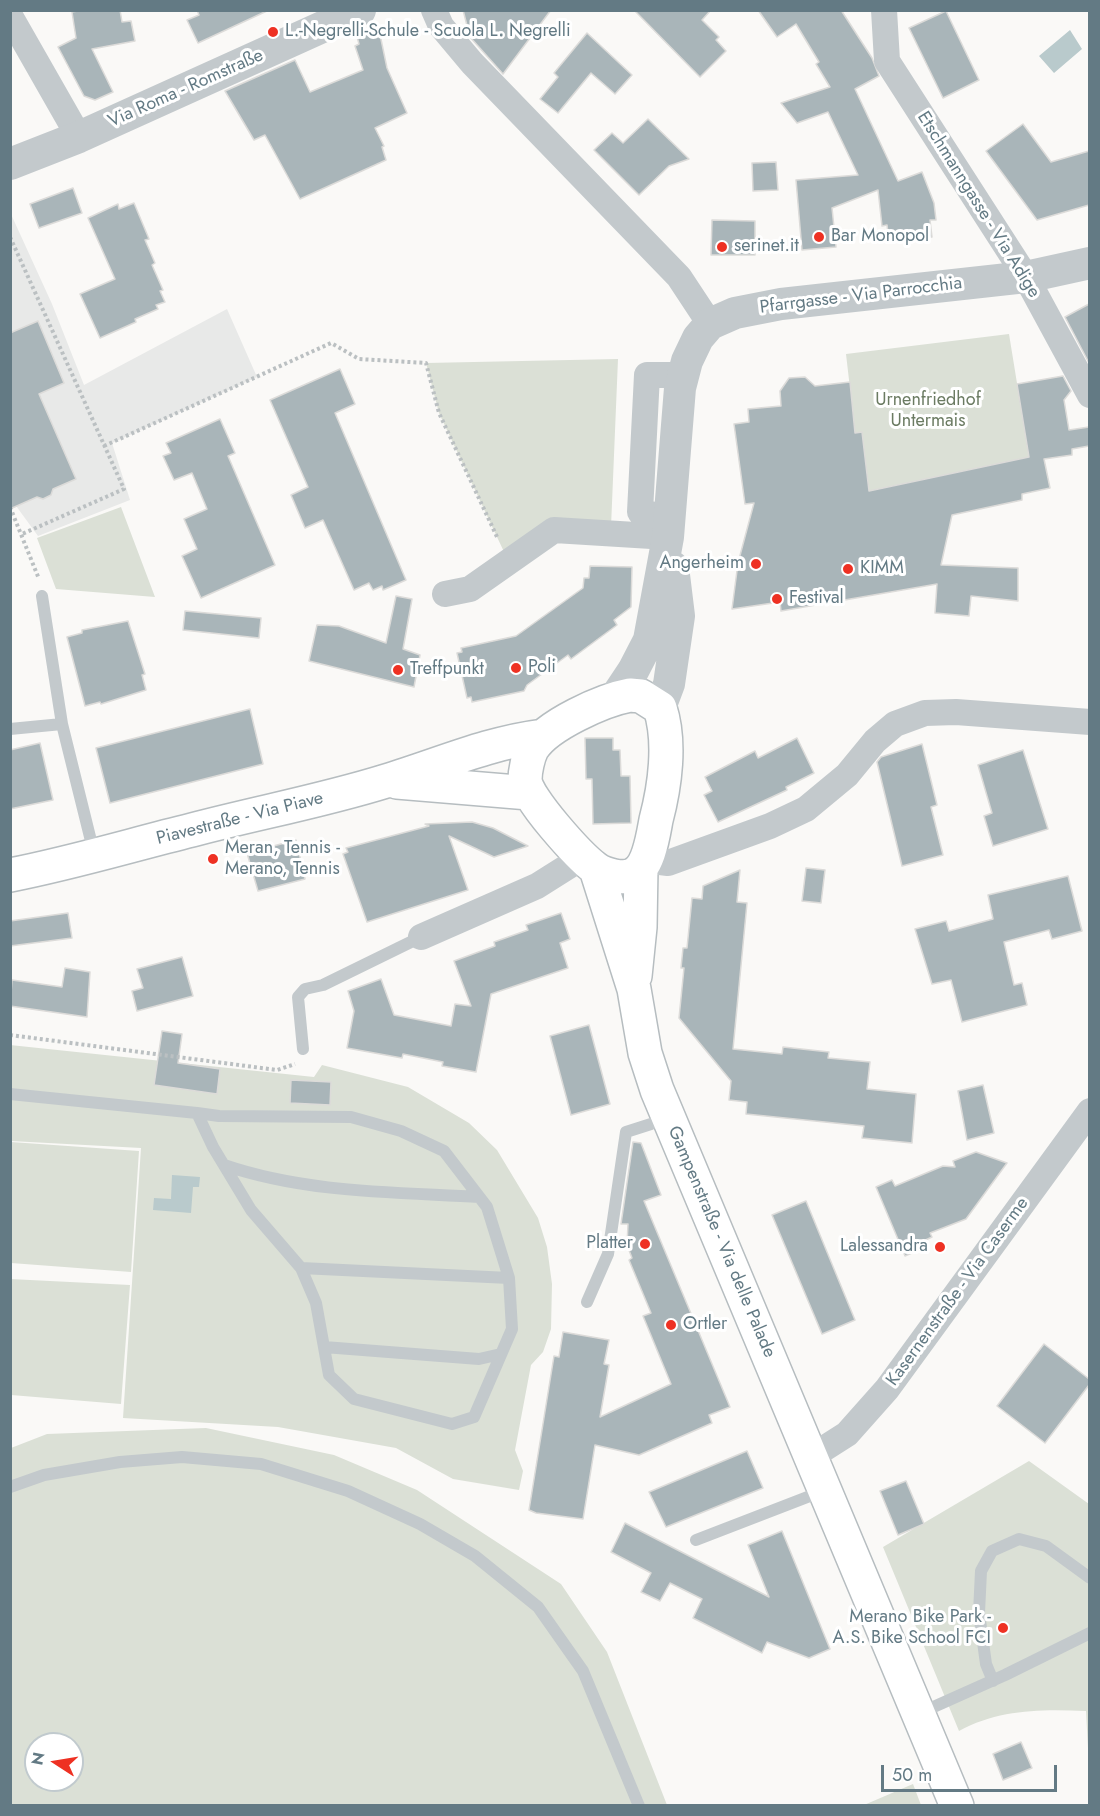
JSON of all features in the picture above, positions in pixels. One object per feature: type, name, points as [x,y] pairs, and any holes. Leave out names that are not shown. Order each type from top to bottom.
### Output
[{"type":"main road","points":[[641,696],[660,708],[667,729],[659,808],[643,864],[634,874],[624,877],[590,863],[543,813],[529,793],[525,782],[531,750],[543,736],[615,698],[641,696]]},
{"type":"main road","name":"Piavestraße - Via Piave","points":[[10,875],[95,857],[190,830],[386,781],[475,750],[514,740],[543,736]]},
{"type":"main road","name":"Piavestraße - Via Piave","points":[[386,781],[529,793]]},
{"type":"main road","name":"Gampenstraße - Via delle Palade","points":[[590,863],[634,989],[645,1053],[657,1090],[957,1806]]},
{"type":"main road","name":"Gampenstraße - Via delle Palade","points":[[634,989],[643,864]]},
{"type":"street","name":"Via Roma - Romstraße","points":[[10,164],[79,137],[360,10]]},
{"type":"street","points":[[434,10],[441,27],[472,63],[679,277],[710,324],[698,338],[683,375],[669,527],[648,640],[633,671],[615,698]]},
{"type":"street","name":"Etschmanngasse - Via Adige","points":[[884,10],[887,62],[1026,277],[1089,395]]},
{"type":"street","points":[[10,16],[79,137]]},
{"type":"street","name":"Pfarrgasse - Via Parrocchia","points":[[710,324],[735,313],[781,304],[1026,277],[1089,263]]},
{"type":"street","points":[[445,594],[470,589],[554,531],[669,527]]},
{"type":"street","points":[[660,708],[669,684],[679,616],[669,527]]},
{"type":"street","points":[[643,864],[668,863],[770,826],[806,809],[847,774],[875,741],[895,724],[925,713],[956,712],[1089,722]]},
{"type":"street","points":[[421,938],[590,863]]},
{"type":"street","name":"Kasernenstraße - Via Caserme","points":[[809,1453],[825,1448],[847,1434],[887,1389],[1089,1111]]},
{"type":"lane","points":[[42,596],[62,724],[95,857]]},
{"type":"lane","points":[[10,729],[62,724]]},
{"type":"lane","points":[[303,1049],[298,997],[305,989],[323,985],[421,938]]},
{"type":"lane","points":[[10,1094],[197,1113],[219,1116],[351,1117],[384,1126],[444,1151],[487,1207],[509,1278],[512,1329],[474,1417],[452,1424],[354,1399],[329,1375],[316,1304],[301,1268],[251,1210],[197,1113]]},
{"type":"lane","name":"Gampenstraße - Via delle Palade","points":[[588,1302],[608,1254],[626,1132],[651,1124]]},
{"type":"lane","points":[[224,1165],[262,1178],[318,1187],[479,1197]]},
{"type":"lane","points":[[301,1268],[509,1278]]},
{"type":"lane","points":[[324,1347],[479,1359],[501,1354]]},
{"type":"lane","points":[[10,1487],[45,1475],[120,1462],[182,1457],[261,1464],[348,1491],[420,1524],[475,1557],[538,1607],[583,1671],[639,1806]]},
{"type":"lane","points":[[696,1540],[824,1490]]},
{"type":"lane","points":[[993,1681],[986,1664],[978,1613],[981,1571],[992,1551],[1018,1539],[1046,1546],[1089,1578]]},
{"type":"lane","points":[[919,1713],[993,1681],[1089,1632]]},
{"type":"path","points":[[10,237],[124,489],[22,534]]},
{"type":"path","points":[[105,446],[331,343],[359,359],[426,363],[439,413],[500,543]]},
{"type":"path","points":[[10,507],[40,582],[42,596]]},
{"type":"path","points":[[10,1035],[277,1070],[299,1062],[303,1049]]},
{"type":"shaded area","points":[[1070,30],[1082,49],[1054,73],[1039,56]]},
{"type":"shaded area","points":[[10,212],[52,304],[84,385],[227,309],[257,377],[112,443],[130,500],[38,536],[11,499]]},
{"type":"shaded area","points":[[172,1175],[200,1177],[199,1187],[193,1187],[191,1213],[153,1210],[154,1198],[171,1199]]},
{"type":"green space","name":"Urnenfriedhof Untermais","points":[[1009,334],[1029,457],[864,492],[850,434],[854,423],[846,354]]},
{"type":"green space","points":[[618,359],[611,527],[505,554],[439,413],[426,363]]},
{"type":"green space","points":[[121,507],[155,597],[56,589],[37,538]]},
{"type":"green space","points":[[10,1045],[314,1077],[322,1065],[408,1087],[469,1123],[497,1150],[538,1218],[547,1247],[552,1284],[551,1329],[543,1352],[531,1365],[515,1450],[523,1471],[519,1490],[453,1479],[396,1448],[278,1427],[123,1418],[141,1148],[11,1141]]},
{"type":"green space","points":[[11,1142],[139,1151],[131,1272],[11,1263]]},
{"type":"green space","points":[[10,1279],[130,1285],[121,1404],[11,1395]]},
{"type":"green space","points":[[206,1428],[334,1455],[417,1490],[561,1584],[607,1652],[667,1805],[11,1806],[11,1448],[47,1434]]},
{"type":"green space","name":"Merano Bike Park - A.S. Bike School FCI","points":[[1029,1461],[1089,1504],[1089,1767],[1086,1711],[1053,1710],[1005,1714],[959,1731],[883,1547]]},
{"type":"green space","points":[[913,1784],[921,1805],[864,1805]]},
{"type":"building","points":[[120,10],[122,22],[131,21],[135,41],[92,49],[113,92],[95,100],[84,96],[58,47],[76,38],[72,12]]},
{"type":"building","points":[[197,10],[269,10],[198,43],[187,20],[199,15]]},
{"type":"building","points":[[463,10],[551,10],[503,74],[470,37]]},
{"type":"building","points":[[634,10],[711,10],[702,20],[719,37],[716,40],[726,51],[700,77]]},
{"type":"building","points":[[758,10],[841,10],[872,58],[879,76],[855,89],[898,181],[922,172],[934,203],[936,220],[930,220],[932,237],[889,242],[887,225],[882,226],[878,190],[832,208],[836,247],[802,250],[796,180],[858,175],[828,112],[797,123],[781,103],[830,87],[816,64],[819,62],[796,24],[777,37]]},
{"type":"building","points":[[946,11],[979,80],[943,98],[909,28]]},
{"type":"building","points":[[378,25],[387,68],[407,113],[375,128],[384,146],[382,147],[386,160],[300,199],[265,135],[254,140],[225,91],[295,60],[310,92],[363,70],[355,46],[359,44],[356,33]]},
{"type":"building","points":[[587,33],[632,75],[615,94],[591,73],[558,113],[540,99],[558,77],[554,73]]},
{"type":"building","points":[[648,119],[689,159],[669,166],[639,195],[594,150],[612,133],[623,143]]},
{"type":"building","points":[[1023,124],[1051,162],[1089,151],[1089,205],[1037,220],[986,151]]},
{"type":"building","points":[[776,162],[778,190],[753,191],[752,163]]},
{"type":"building","points":[[73,188],[82,213],[39,228],[30,204]]},
{"type":"building","points":[[134,203],[149,239],[145,240],[155,263],[152,265],[163,290],[160,291],[165,302],[156,305],[158,309],[135,319],[136,322],[100,338],[80,294],[115,279],[88,218],[118,204],[119,209]]},
{"type":"building","points":[[712,220],[755,221],[755,255],[711,255]]},
{"type":"building","points":[[1089,304],[1089,363],[1065,317]]},
{"type":"building","points":[[38,321],[64,383],[39,394],[76,479],[53,489],[51,495],[43,499],[37,497],[10,509],[10,333]]},
{"type":"building","points":[[340,369],[355,404],[335,413],[406,580],[383,590],[382,586],[373,590],[369,583],[354,590],[323,520],[305,528],[291,495],[308,487],[270,400]]},
{"type":"building","points":[[1063,376],[1071,391],[1064,400],[1069,430],[1089,427],[1089,446],[1072,449],[1072,455],[1044,459],[1050,488],[1022,494],[1022,500],[952,515],[941,565],[1018,568],[1018,601],[971,596],[969,616],[935,613],[937,584],[781,611],[780,602],[732,609],[738,563],[754,503],[745,504],[734,424],[749,422],[748,409],[781,406],[780,391],[789,378],[805,377],[815,386],[850,382],[855,433],[862,432],[869,491],[1029,457],[1017,384]]},
{"type":"building","points":[[220,419],[235,453],[228,456],[275,565],[201,598],[182,556],[197,549],[184,519],[207,509],[192,473],[174,480],[163,456],[171,453],[166,443]]},
{"type":"building","points":[[590,566],[632,567],[631,607],[614,620],[617,625],[571,659],[568,655],[527,685],[524,691],[472,702],[471,697],[467,698],[457,653],[462,652],[461,648],[516,636],[583,588],[584,578],[589,578]]},
{"type":"building","points":[[396,596],[412,599],[403,649],[420,655],[414,687],[309,661],[317,625],[339,626],[386,643]]},
{"type":"building","points":[[185,611],[261,618],[259,638],[183,630]]},
{"type":"building","points":[[128,621],[145,674],[142,675],[146,690],[101,704],[100,702],[85,706],[67,637],[82,633],[82,630]]},
{"type":"building","points":[[250,709],[263,764],[110,803],[96,748]]},
{"type":"building","points":[[585,738],[613,738],[613,750],[620,750],[621,776],[630,776],[631,823],[593,824],[592,779],[586,779]]},
{"type":"building","points":[[797,738],[814,773],[786,787],[787,790],[718,822],[704,795],[712,791],[705,777],[755,751],[758,758]]},
{"type":"building","points":[[40,743],[53,800],[10,809],[10,750]]},
{"type":"building","points":[[922,744],[937,805],[931,807],[943,855],[902,866],[877,762],[881,757]]},
{"type":"building","points":[[1023,750],[1048,829],[993,846],[984,816],[992,813],[978,765]]},
{"type":"building","points":[[472,822],[493,828],[528,846],[494,857],[449,836],[468,890],[367,922],[343,854],[348,852],[346,848],[429,826],[425,824]]},
{"type":"building","points":[[296,840],[305,879],[258,891],[247,853]]},
{"type":"building","points":[[806,868],[825,870],[821,903],[802,901]]},
{"type":"building","points":[[740,870],[737,902],[747,903],[733,1049],[782,1054],[783,1047],[829,1052],[828,1058],[870,1062],[867,1089],[916,1094],[912,1143],[862,1138],[864,1126],[746,1114],[747,1102],[729,1100],[731,1081],[679,1018],[684,968],[681,968],[683,948],[687,948],[692,898],[702,899],[703,886]]},
{"type":"building","points":[[1068,876],[1082,931],[1052,939],[1049,930],[1004,942],[1014,985],[1022,983],[1027,1005],[962,1022],[951,980],[932,984],[915,929],[946,921],[949,931],[993,919],[988,895]]},
{"type":"building","points":[[68,913],[72,938],[10,946],[10,921]]},
{"type":"building","points":[[561,913],[570,939],[560,943],[568,968],[491,994],[476,1072],[442,1066],[443,1062],[403,1054],[402,1058],[347,1048],[354,1011],[348,991],[381,979],[394,1015],[451,1026],[455,1004],[471,1006],[454,961],[495,946],[494,942],[528,930],[526,925]]},
{"type":"building","points":[[182,957],[193,996],[137,1011],[132,991],[143,988],[137,969]]},
{"type":"building","points":[[65,968],[90,972],[87,1017],[10,1006],[12,980],[62,987]]},
{"type":"building","points":[[589,1025],[610,1104],[571,1115],[550,1036]]},
{"type":"building","points":[[162,1031],[182,1034],[178,1063],[220,1069],[217,1094],[154,1085]]},
{"type":"building","points":[[291,1080],[331,1082],[330,1105],[290,1103]]},
{"type":"building","points":[[983,1085],[994,1133],[967,1140],[958,1091]]},
{"type":"building","points":[[633,1142],[641,1143],[661,1195],[644,1201],[730,1407],[709,1415],[712,1423],[639,1455],[595,1445],[583,1519],[536,1513],[529,1510],[554,1356],[559,1357],[563,1332],[609,1340],[604,1364],[609,1365],[600,1417],[671,1384],[643,1316],[651,1313],[629,1260],[632,1258],[627,1245],[628,1224],[621,1224]]},
{"type":"building","points":[[976,1152],[1007,1163],[966,1219],[930,1233],[932,1237],[919,1243],[921,1249],[905,1256],[876,1187],[892,1180],[895,1186],[943,1166],[955,1167],[953,1161]]},
{"type":"building","points":[[806,1201],[855,1320],[822,1334],[772,1215]]},
{"type":"building","points":[[1044,1344],[1089,1379],[1089,1385],[1045,1443],[997,1406]]},
{"type":"building","points":[[747,1451],[763,1488],[666,1527],[649,1492]]},
{"type":"building","points":[[906,1481],[924,1524],[898,1535],[880,1491]]},
{"type":"building","points":[[625,1523],[769,1597],[748,1545],[782,1531],[830,1649],[809,1658],[767,1642],[762,1653],[693,1618],[702,1599],[670,1583],[660,1601],[641,1592],[651,1573],[611,1552]]},
{"type":"building","points":[[1021,1742],[1032,1768],[1003,1780],[993,1754]]},
{"type":"place","name":"L.-Negrelli-Schule - Scuola L. Negrelli","points":[[273,32]]},
{"type":"place","name":"Bar Monopol","points":[[819,237]]},
{"type":"place","name":"serinet.it","points":[[722,247]]},
{"type":"place","name":"Angerheim","points":[[756,564]]},
{"type":"place","name":"KIMM","points":[[848,569]]},
{"type":"place","name":"Festival","points":[[777,599]]},
{"type":"place","name":"Poli","points":[[516,668]]},
{"type":"place","name":"Treffpunkt","points":[[398,670]]},
{"type":"place","name":"Meran, Tennis - Merano, Tennis","points":[[213,859]]},
{"type":"place","name":"Platter","points":[[645,1244]]},
{"type":"place","name":"Lalessandra","points":[[940,1247]]},
{"type":"place","name":"Ortler","points":[[671,1325]]},
{"type":"place","name":"Merano Bike Park - A.S. Bike School FCI","points":[[1003,1628]]}]
